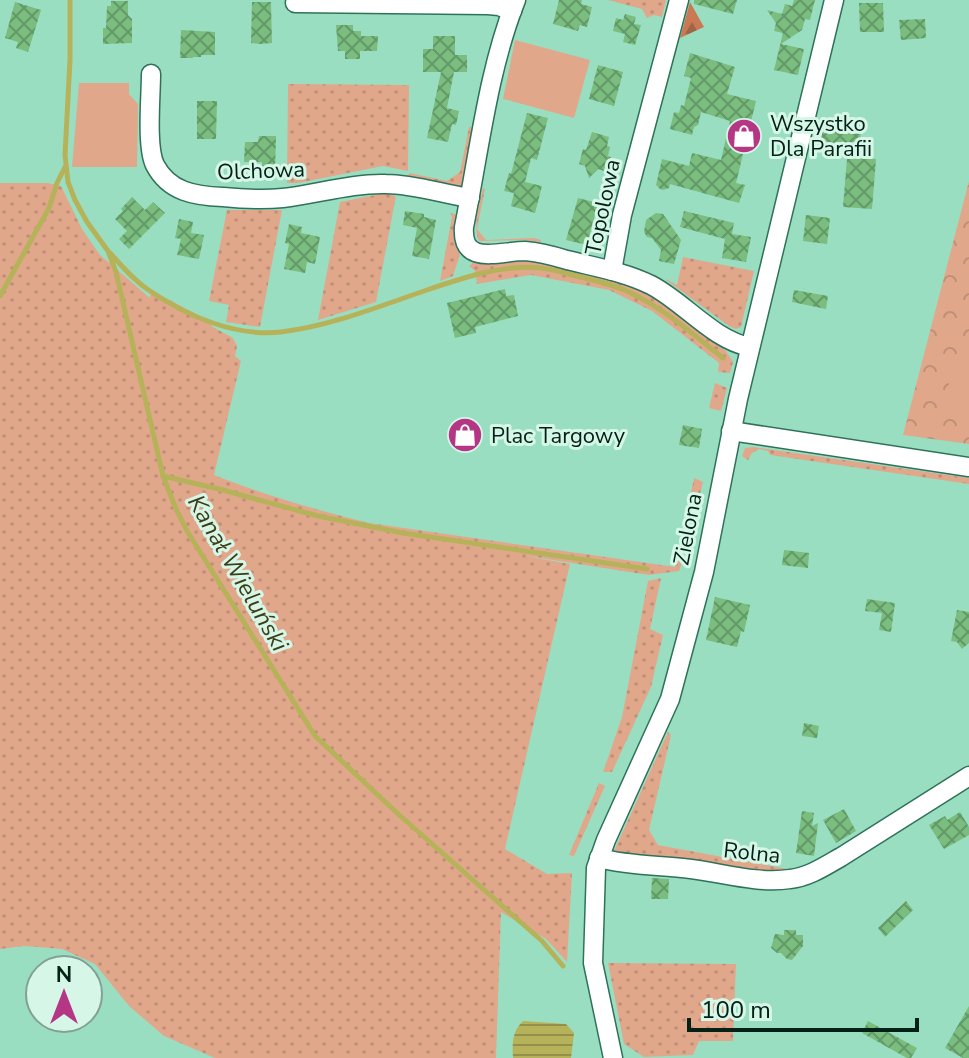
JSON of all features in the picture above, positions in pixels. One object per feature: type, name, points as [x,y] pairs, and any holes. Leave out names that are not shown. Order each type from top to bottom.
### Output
[{"type":"street","name":"Topolowa","points":[[679,0],[622,215],[612,271],[651,285],[734,342],[750,347]]},
{"type":"street","name":"Zielona","points":[[613,1058],[593,963],[595,874],[599,858],[673,691],[704,572],[750,347],[834,0]]},
{"type":"street","points":[[295,3],[514,6],[497,59],[463,236],[465,242],[476,253],[527,251],[612,271]]},
{"type":"street","name":"Olchowa","points":[[151,74],[152,156],[162,175],[179,190],[210,197],[261,199],[385,183],[470,198]]},
{"type":"street","points":[[731,431],[969,467]]},
{"type":"street","name":"Rolna","points":[[599,858],[759,880],[799,878],[841,857],[969,776]]},
{"type":"green space","points":[[608,0],[666,0],[662,17],[654,15],[647,18],[642,9]]},
{"type":"green space","points":[[690,2],[704,27],[680,38]]},
{"type":"green space","points":[[515,40],[590,60],[574,118],[503,99]]},
{"type":"green space","points":[[79,83],[129,83],[129,94],[138,104],[137,167],[72,167]]},
{"type":"green space","points":[[288,84],[409,85],[408,171],[383,166],[287,183]]},
{"type":"green space","points":[[469,127],[474,128],[465,186],[408,181],[409,173],[447,181],[460,172]]},
{"type":"green space","points":[[969,181],[969,444],[903,435]]},
{"type":"green space","points":[[0,183],[61,186],[82,229],[100,255],[150,298],[155,292],[233,338],[237,346],[235,356],[241,361],[214,475],[290,502],[369,523],[675,567],[679,556],[684,557],[679,571],[649,575],[520,555],[570,564],[505,849],[547,874],[572,873],[567,962],[546,939],[501,912],[496,1058],[215,1058],[164,1036],[129,1006],[104,975],[104,954],[73,954],[62,949],[24,946],[0,949]]},
{"type":"green space","points":[[483,188],[477,229],[486,240],[534,238],[541,242],[479,241],[477,235],[476,222]]},
{"type":"green space","points":[[385,193],[396,196],[376,302],[318,320],[340,202]]},
{"type":"green space","points":[[227,210],[282,210],[260,327],[226,322],[229,305],[209,301]]},
{"type":"green space","points":[[450,213],[459,215],[454,241],[460,255],[453,276],[440,281],[452,217]]},
{"type":"green space","points":[[683,257],[754,271],[741,327],[736,329],[729,326],[666,280],[677,285]]},
{"type":"green space","points":[[519,259],[600,275],[652,295],[726,351],[733,362],[730,373],[718,372],[719,363],[652,311],[609,290],[531,275],[477,284],[475,271],[469,266],[474,262]]},
{"type":"green space","points":[[956,360],[969,363],[969,419],[940,415]]},
{"type":"green space","points":[[715,383],[727,388],[721,411],[709,408]]},
{"type":"green space","points":[[753,447],[969,478],[969,484],[770,455],[768,451],[759,449],[748,460],[742,456],[745,448]]},
{"type":"green space","points":[[694,478],[703,482],[685,551],[679,550]]},
{"type":"green space","points":[[661,578],[650,629],[663,635],[651,687],[612,772],[603,772],[622,717],[648,581]]},
{"type":"green space","points":[[668,732],[671,735],[649,830],[658,845],[793,870],[772,874],[618,856],[614,851]]},
{"type":"green space","points":[[599,783],[605,786],[574,856],[569,855]]},
{"type":"green space","points":[[608,963],[736,964],[733,1041],[699,1041],[693,1055],[644,1057],[624,1044]]},
{"type":"shaded area","points":[[523,1021],[566,1024],[574,1033],[571,1058],[513,1058],[515,1033]]},
{"type":"building","points":[[559,0],[582,0],[581,4],[592,7],[587,27],[580,25],[578,31],[553,24]]},
{"type":"building","points":[[694,0],[737,0],[733,14],[694,4]]},
{"type":"building","points":[[794,0],[815,0],[810,20],[805,19],[802,30],[781,44],[804,49],[798,75],[774,70],[783,33],[774,31],[776,23],[767,10],[782,14],[785,4],[792,6]]},
{"type":"building","points":[[111,1],[128,1],[132,43],[103,44],[107,6],[111,6]]},
{"type":"building","points":[[15,2],[41,10],[28,52],[16,48],[18,42],[5,38]]},
{"type":"building","points":[[252,2],[271,2],[272,43],[251,43]]},
{"type":"building","points":[[859,3],[883,3],[884,32],[860,32]]},
{"type":"building","points":[[625,14],[636,17],[634,24],[641,25],[635,45],[623,42],[625,34],[613,31],[616,18],[623,20]]},
{"type":"building","points":[[925,19],[926,38],[901,40],[899,20]]},
{"type":"building","points":[[336,25],[353,25],[353,31],[361,31],[361,36],[378,36],[377,51],[360,51],[360,59],[345,59],[345,51],[338,51]]},
{"type":"building","points":[[181,30],[215,32],[215,55],[180,58]]},
{"type":"building","points":[[433,36],[455,36],[455,55],[467,55],[467,72],[454,72],[447,108],[459,111],[448,142],[427,138],[441,72],[423,72],[423,49],[433,49]]},
{"type":"building","points":[[690,53],[735,67],[727,94],[756,101],[736,183],[745,185],[739,203],[670,184],[663,190],[656,185],[662,159],[689,166],[692,153],[721,160],[730,121],[701,112],[692,135],[670,129],[674,112],[679,113],[681,105],[684,106],[691,78],[684,76]]},
{"type":"building","points":[[598,65],[623,72],[614,106],[589,99]]},
{"type":"building","points":[[197,101],[217,101],[216,139],[197,139]]},
{"type":"building","points":[[527,113],[548,118],[537,160],[531,158],[525,182],[542,186],[535,213],[511,206],[514,193],[504,191]]},
{"type":"building","points":[[823,117],[861,119],[860,158],[876,159],[872,209],[843,207],[848,147],[821,145]]},
{"type":"building","points":[[592,132],[609,137],[608,156],[611,157],[604,171],[598,169],[589,178],[585,166],[579,164]]},
{"type":"building","points":[[259,136],[276,136],[275,173],[262,172],[262,162],[244,162],[245,142],[258,142]]},
{"type":"building","points":[[132,197],[145,210],[153,202],[165,213],[129,249],[119,239],[127,231],[115,219]]},
{"type":"building","points":[[578,198],[598,203],[587,245],[566,240]]},
{"type":"building","points":[[405,211],[424,214],[424,217],[436,220],[429,259],[412,256],[417,228],[403,225]]},
{"type":"building","points":[[684,211],[734,223],[732,234],[751,237],[746,262],[722,258],[725,239],[680,227]]},
{"type":"building","points":[[656,213],[663,214],[681,240],[674,264],[659,261],[661,250],[644,232],[646,220]]},
{"type":"building","points":[[806,215],[830,218],[827,244],[803,241]]},
{"type":"building","points":[[179,219],[193,222],[191,233],[204,235],[199,259],[177,255],[181,239],[175,238]]},
{"type":"building","points":[[289,224],[302,227],[301,233],[320,237],[315,264],[307,262],[305,273],[284,269]]},
{"type":"building","points":[[505,289],[506,296],[514,295],[518,316],[475,327],[476,333],[455,338],[447,303]]},
{"type":"building","points":[[794,290],[828,296],[826,309],[792,302]]},
{"type":"building","points":[[683,425],[702,429],[699,448],[679,445]]},
{"type":"building","points":[[784,550],[809,553],[808,568],[782,565]]},
{"type":"building","points":[[715,597],[750,605],[737,647],[706,640]]},
{"type":"building","points":[[867,599],[895,603],[891,632],[879,630],[882,613],[865,611]]},
{"type":"building","points":[[957,610],[969,612],[969,643],[962,649],[957,642],[951,641]]},
{"type":"building","points":[[804,723],[819,726],[817,738],[802,736]]},
{"type":"building","points":[[844,809],[856,831],[836,843],[823,820]]},
{"type":"building","points":[[802,811],[814,813],[812,826],[818,823],[814,856],[796,853]]},
{"type":"building","points":[[960,812],[969,827],[969,835],[944,849],[929,825]]},
{"type":"building","points":[[652,878],[669,879],[668,899],[651,899]]},
{"type":"building","points":[[906,901],[913,910],[885,937],[878,928]]},
{"type":"building","points":[[784,930],[796,930],[796,935],[803,935],[803,946],[792,960],[771,948],[775,934],[784,935]]},
{"type":"building","points":[[969,1006],[969,1058],[963,1058],[945,1048]]},
{"type":"building","points":[[868,1021],[917,1048],[911,1058],[862,1033]]},
{"type":"waterway","name":"Kanał Wieluński","points":[[70,0],[65,155],[68,182],[87,222],[108,251],[116,272],[163,476],[187,531],[315,736],[542,941],[563,966]]},
{"type":"waterway","points":[[0,296],[49,208],[65,167]]},
{"type":"waterway","points":[[110,253],[139,283],[180,309],[229,328],[264,333],[337,320],[483,273],[526,267],[549,269],[603,282],[642,298],[723,358]]},
{"type":"waterway","points":[[163,476],[318,516],[403,533],[647,569]]},
{"type":"place","name":"Wszystko Dla Parafii","points":[[744,136]]},
{"type":"place","name":"Plac Targowy","points":[[465,435]]}]
